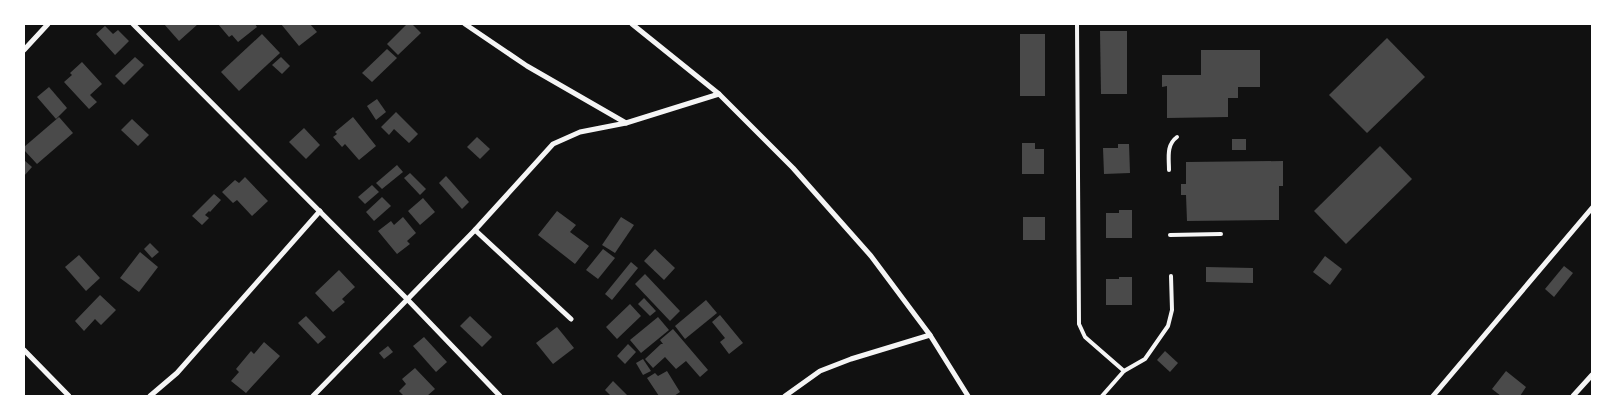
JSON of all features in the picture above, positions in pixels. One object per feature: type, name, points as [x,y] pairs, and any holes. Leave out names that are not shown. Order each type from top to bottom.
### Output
[{"type":"street","points":[[24,50],[48,24]]},
{"type":"street","points":[[133,24],[407,299],[496,395]]},
{"type":"street","points":[[465,24],[527,66],[626,123]]},
{"type":"street","points":[[632,24],[719,94],[793,168],[871,256],[930,335],[968,396]]},
{"type":"street","points":[[313,396],[475,230],[553,144],[580,132],[626,123],[719,94]]},
{"type":"street","points":[[1432,396],[1592,208]]},
{"type":"street","points":[[150,396],[177,373],[320,212]]},
{"type":"street","points":[[475,230],[571,319]]},
{"type":"street","points":[[785,396],[820,371],[851,359],[930,335]]},
{"type":"street","points":[[24,350],[69,396]]},
{"type":"street","points":[[1574,396],[1592,375]]},
{"type":"lane","points":[[1077,24],[1079,324],[1085,337],[1124,371]]},
{"type":"lane","points":[[1170,170],[1169,150],[1172,142],[1177,137]]},
{"type":"lane","points":[[1170,235],[1220,234]]},
{"type":"lane","points":[[1102,396],[1124,371],[1144,359],[1168,326],[1172,310],[1171,276]]},
{"type":"building","points":[[164,24],[198,24],[179,41]]},
{"type":"building","points":[[218,24],[255,24],[257,27],[238,42],[232,35],[229,37]]},
{"type":"building","points":[[281,24],[310,24],[317,32],[299,46]]},
{"type":"building","points":[[407,24],[412,24],[421,33],[398,55],[387,44]]},
{"type":"building","points":[[105,26],[113,34],[118,30],[129,41],[115,55],[96,34]]},
{"type":"building","points":[[1100,31],[1127,31],[1127,94],[1101,94]]},
{"type":"building","points":[[262,34],[280,53],[239,91],[221,72]]},
{"type":"building","points":[[1020,34],[1045,34],[1045,96],[1020,96]]},
{"type":"building","points":[[1387,38],[1425,77],[1367,133],[1329,95]]},
{"type":"building","points":[[387,49],[397,58],[372,82],[362,73]]},
{"type":"building","points":[[1201,50],[1260,50],[1260,87],[1238,87],[1238,98],[1228,98],[1228,117],[1167,118],[1167,86],[1162,87],[1162,75],[1201,75]]},
{"type":"building","points":[[135,57],[144,65],[124,85],[115,76]]},
{"type":"building","points":[[281,57],[290,66],[282,74],[272,65]]},
{"type":"building","points":[[82,62],[102,84],[90,95],[97,102],[89,109],[64,82],[72,75],[70,73]]},
{"type":"building","points":[[49,87],[67,108],[56,119],[37,97]]},
{"type":"building","points":[[377,99],[386,112],[376,120],[367,106]]},
{"type":"building","points":[[396,112],[418,134],[409,143],[394,129],[389,135],[381,127]]},
{"type":"building","points":[[59,117],[73,133],[37,164],[24,150],[24,147]]},
{"type":"building","points":[[353,117],[376,146],[359,160],[345,144],[342,147],[333,137],[337,134],[335,132]]},
{"type":"building","points":[[132,119],[149,135],[138,146],[121,130]]},
{"type":"building","points":[[304,128],[320,145],[306,159],[289,142]]},
{"type":"building","points":[[477,137],[490,149],[480,159],[467,147]]},
{"type":"building","points":[[1232,139],[1246,139],[1246,150],[1232,150]]},
{"type":"building","points":[[1022,143],[1035,143],[1035,149],[1044,149],[1044,174],[1022,174]]},
{"type":"building","points":[[1118,144],[1129,144],[1130,173],[1104,174],[1103,148],[1118,148]]},
{"type":"building","points":[[1380,146],[1412,179],[1346,244],[1314,211]]},
{"type":"building","points":[[24,160],[32,167],[24,176]]},
{"type":"building","points":[[1283,161],[1283,186],[1279,186],[1279,220],[1187,221],[1186,195],[1181,195],[1181,184],[1186,184],[1186,162]]},
{"type":"building","points":[[397,165],[403,172],[382,189],[376,183]]},
{"type":"building","points":[[410,173],[426,189],[420,195],[404,178]]},
{"type":"building","points":[[446,176],[469,202],[462,209],[439,183]]},
{"type":"building","points":[[245,177],[268,201],[252,216],[237,200],[233,203],[222,192],[235,180],[239,183]]},
{"type":"building","points":[[372,185],[379,192],[365,204],[358,197]]},
{"type":"building","points":[[214,194],[221,200],[205,215],[209,218],[202,225],[192,216]]},
{"type":"building","points":[[382,197],[391,206],[374,221],[366,212]]},
{"type":"building","points":[[423,198],[435,212],[420,225],[408,211]]},
{"type":"building","points":[[1119,210],[1132,210],[1132,238],[1106,238],[1106,213],[1119,213]]},
{"type":"building","points":[[557,211],[576,225],[570,232],[589,246],[575,264],[538,235]]},
{"type":"building","points":[[403,217],[416,233],[407,241],[410,244],[397,254],[378,231],[391,221],[394,225]]},
{"type":"building","points":[[621,217],[634,225],[615,253],[602,245]]},
{"type":"building","points":[[1023,217],[1045,217],[1045,240],[1023,240]]},
{"type":"building","points":[[150,243],[159,252],[152,258],[144,249]]},
{"type":"building","points":[[603,249],[615,258],[598,279],[586,270]]},
{"type":"building","points":[[655,249],[675,268],[664,280],[644,261]]},
{"type":"building","points":[[140,252],[158,267],[139,292],[120,278]]},
{"type":"building","points":[[79,255],[100,278],[86,291],[65,267]]},
{"type":"building","points":[[1325,256],[1342,269],[1330,285],[1313,272]]},
{"type":"building","points":[[631,262],[638,268],[612,300],[605,294]]},
{"type":"building","points":[[1564,266],[1573,273],[1554,297],[1545,289]]},
{"type":"building","points":[[1206,267],[1253,268],[1253,283],[1206,282]]},
{"type":"building","points":[[339,270],[355,287],[342,299],[345,302],[333,312],[315,293]]},
{"type":"building","points":[[645,274],[680,311],[670,321],[635,284]]},
{"type":"building","points":[[1119,277],[1132,277],[1132,305],[1106,305],[1106,279],[1119,279]]},
{"type":"building","points":[[100,295],[116,310],[101,325],[95,319],[84,331],[75,321]]},
{"type":"building","points":[[644,298],[656,311],[650,316],[638,304]]},
{"type":"building","points":[[706,300],[717,313],[685,339],[675,326]]},
{"type":"building","points":[[630,304],[641,316],[617,339],[606,327]]},
{"type":"building","points":[[720,315],[743,343],[729,354],[720,342],[725,338],[712,322]]},
{"type":"building","points":[[306,316],[326,337],[318,344],[298,323]]},
{"type":"building","points":[[470,316],[492,337],[482,347],[460,326]]},
{"type":"building","points":[[658,317],[669,330],[641,353],[630,340]]},
{"type":"building","points":[[557,327],[574,348],[553,364],[536,343]]},
{"type":"building","points":[[673,329],[708,370],[700,377],[686,361],[676,369],[665,357],[653,368],[645,359],[663,344],[660,340]]},
{"type":"building","points":[[424,337],[447,362],[436,372],[413,346]]},
{"type":"building","points":[[264,342],[280,356],[246,393],[231,381],[239,372],[236,369],[251,351],[254,354]]},
{"type":"building","points":[[628,344],[636,352],[625,364],[617,356]]},
{"type":"building","points":[[388,346],[393,352],[384,359],[379,353]]},
{"type":"building","points":[[1165,351],[1178,363],[1170,372],[1157,360]]},
{"type":"building","points":[[643,359],[651,371],[643,375],[636,363]]},
{"type":"building","points":[[415,368],[435,389],[427,396],[404,396],[399,391],[406,384],[402,379]]},
{"type":"building","points":[[667,371],[680,392],[674,396],[659,396],[647,378],[655,373],[658,376]]},
{"type":"building","points":[[1506,371],[1526,387],[1520,396],[1501,396],[1492,389]]},
{"type":"building","points":[[613,381],[628,396],[611,396],[605,390]]}]
